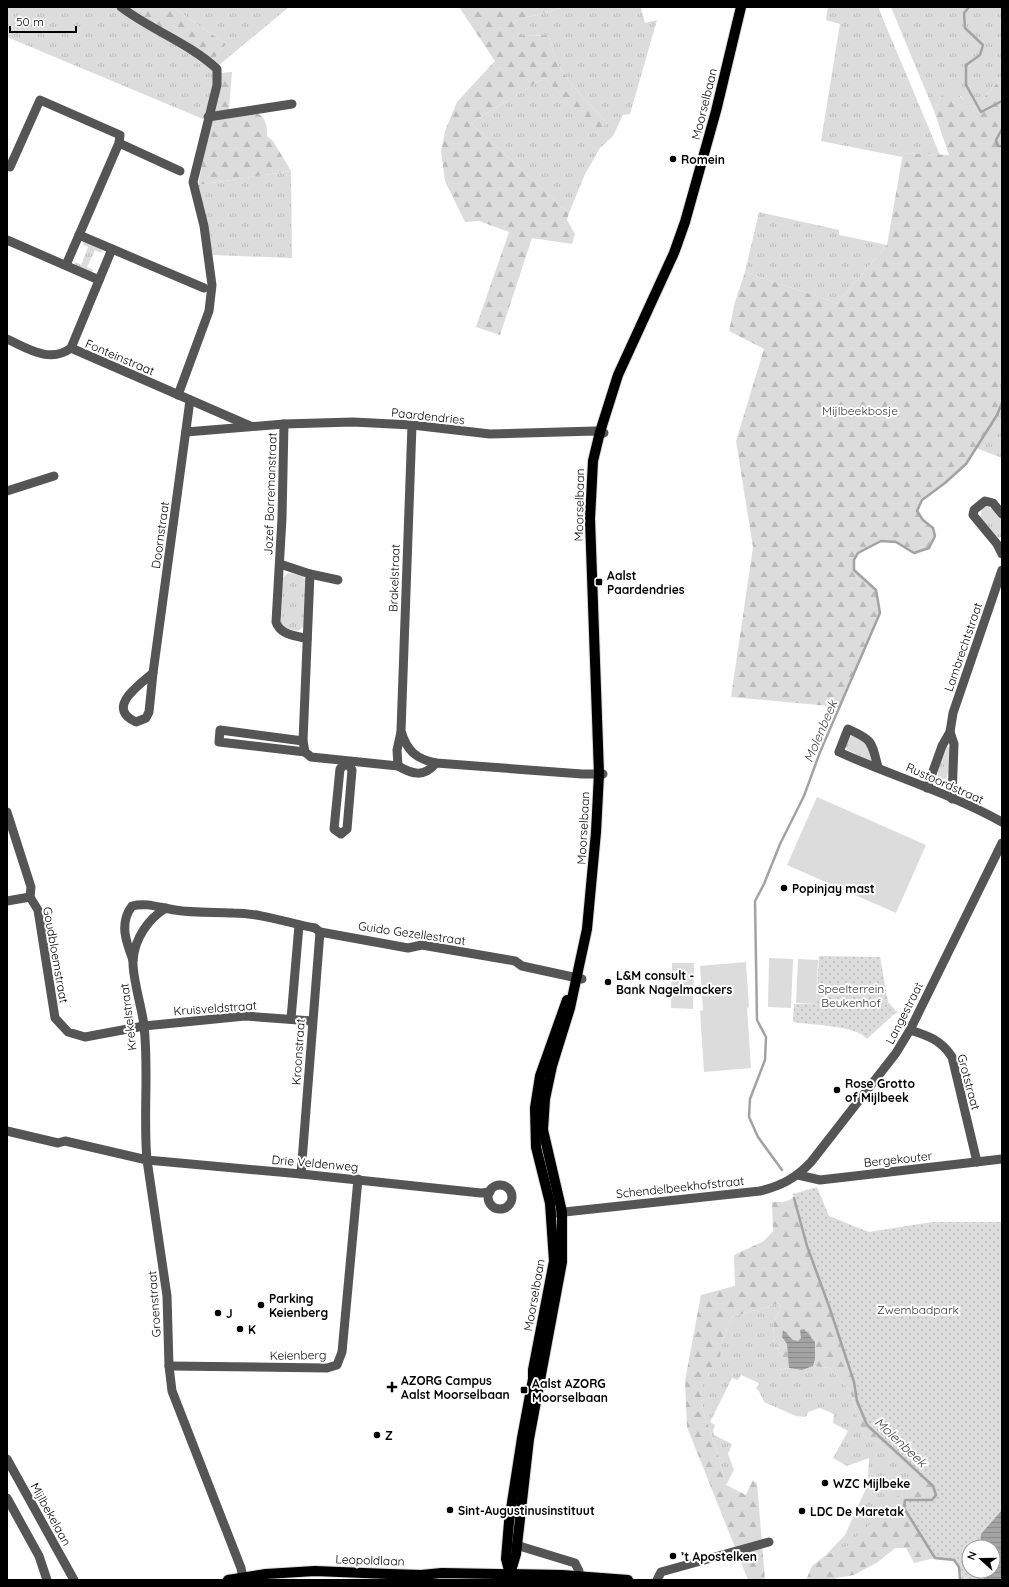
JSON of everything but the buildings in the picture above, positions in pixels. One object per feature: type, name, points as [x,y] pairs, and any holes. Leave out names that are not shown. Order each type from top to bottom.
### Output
[{"type":"main road","name":"Moorselbaan","points":[[510,1577],[506,1559],[514,1484],[533,1378],[533,1370],[554,1261],[548,1198],[538,1161],[535,1113],[540,1076],[579,978],[592,894],[601,774],[590,490],[593,461],[618,375],[674,253],[685,222],[716,111],[741,7]]},
{"type":"main road","name":"Moorselbaan","points":[[510,1577],[516,1554],[527,1454],[562,1262],[562,1212],[543,1130],[543,1116],[550,1072],[568,1007]]},
{"type":"main road","name":"Leopoldlaan","points":[[228,1580],[266,1574],[316,1571],[421,1575],[442,1573],[510,1577],[578,1576],[628,1580]]},
{"type":"street","points":[[121,7],[136,18],[204,58],[216,68],[217,85],[193,182],[204,226],[212,285],[209,311],[178,395]]},
{"type":"street","points":[[10,167],[40,100],[120,136],[119,143],[66,265]]},
{"type":"street","points":[[208,117],[292,104]]},
{"type":"street","points":[[119,143],[180,170]]},
{"type":"street","points":[[79,235],[204,288]]},
{"type":"street","points":[[7,240],[99,280]]},
{"type":"street","points":[[70,348],[112,250]]},
{"type":"street","name":"Fonteinstraat","points":[[7,339],[37,353],[54,356],[63,354],[70,348],[178,395]]},
{"type":"street","name":"Paardendries","points":[[178,395],[250,426]]},
{"type":"street","name":"Doornstraat","points":[[153,673],[128,695],[125,701],[124,710],[128,718],[136,722],[146,718],[149,712],[190,400]]},
{"type":"street","name":"Paardendries","points":[[186,432],[250,426],[353,422],[412,425],[490,434],[602,432]]},
{"type":"street","name":"Jozef Borremanstraat","points":[[284,424],[280,564],[276,622],[278,629],[283,632],[307,639]]},
{"type":"street","name":"Brakelstraat","points":[[398,766],[397,750],[401,731],[412,425]]},
{"type":"street","points":[[7,491],[54,476]]},
{"type":"street","points":[[1002,514],[993,503],[985,501],[974,510],[973,515],[997,544],[1002,554]]},
{"type":"street","name":"Jozef Borremanstraat","points":[[280,564],[310,574],[338,580]]},
{"type":"street","name":"Lambrechtstraat","points":[[927,788],[942,746],[950,732],[954,713],[1002,570]]},
{"type":"street","points":[[305,752],[303,741],[310,574]]},
{"type":"street","name":"Rustoordstraat","points":[[878,767],[867,737],[848,729],[839,752],[869,766],[878,767],[927,788],[1002,822]]},
{"type":"street","points":[[303,741],[220,730],[219,742],[305,752],[311,757],[347,762],[398,766],[410,772],[421,773],[430,770],[436,763]]},
{"type":"street","name":"Brakelstraat","points":[[401,731],[405,744],[411,752],[425,761],[601,774]]},
{"type":"street","name":"Lambrechtstraat","points":[[950,732],[954,744],[952,799]]},
{"type":"street","points":[[347,762],[352,770],[347,829],[341,834],[334,829],[340,769],[347,762]]},
{"type":"street","name":"Goudbloemstraat","points":[[7,812],[31,887],[30,897],[38,910],[55,1018],[68,1032],[86,1037],[144,1026]]},
{"type":"street","name":"Langestraat","points":[[798,1175],[811,1162],[896,1053],[910,1030],[1002,842]]},
{"type":"street","name":"Goudbloemstraat","points":[[7,901],[30,897]]},
{"type":"street","name":"Guido Gezellestraat","points":[[133,960],[128,947],[124,927],[129,910],[132,906],[141,904],[175,910],[234,912],[315,928],[320,932],[408,948],[422,945],[515,961],[522,966],[579,978]]},
{"type":"street","name":"Krekelstraat","points":[[147,1160],[144,1026],[133,960],[138,943],[146,925],[152,918],[166,908]]},
{"type":"street","name":"Kroonstraat","points":[[291,1019],[299,925]]},
{"type":"street","name":"Kroonstraat","points":[[301,1174],[320,932]]},
{"type":"street","name":"Kruisveldstraat","points":[[144,1026],[245,1016],[312,1021]]},
{"type":"street","name":"Grotstraat","points":[[910,1030],[928,1036],[945,1046],[952,1057],[977,1162]]},
{"type":"street","points":[[7,1131],[58,1143],[65,1142],[147,1160]]},
{"type":"street","name":"Bergekouter","points":[[798,1175],[820,1180],[1002,1159]]},
{"type":"street","name":"Drie Veldenweg","points":[[147,1160],[358,1179],[486,1194]]},
{"type":"street","name":"Groenstraat","points":[[147,1160],[167,1296],[169,1366],[172,1391],[241,1568],[243,1578]]},
{"type":"street","name":"Schendelbeekhofstraat","points":[[562,1212],[760,1191],[779,1186],[798,1175]]},
{"type":"street","name":"Keienberg","points":[[169,1366],[327,1368],[337,1365],[342,1352],[358,1179]]},
{"type":"street","points":[[550,1214],[562,1212]]},
{"type":"street","name":"Mijlbekelaan","points":[[7,1459],[74,1580]]},
{"type":"street","points":[[7,1498],[39,1556],[48,1580]]},
{"type":"street","points":[[658,1580],[661,1572],[769,1542]]},
{"type":"street","points":[[516,1545],[575,1563],[579,1571],[578,1576]]},
{"type":"green space","points":[[7,7],[116,7],[127,16],[205,61],[212,69],[214,76],[213,88],[203,119],[7,37]]},
{"type":"green space","points":[[127,7],[172,7],[226,44],[213,60]]},
{"type":"green space","points":[[172,7],[289,7],[219,65],[213,60],[226,44]]},
{"type":"green space","points":[[459,7],[565,7],[514,21],[518,31],[523,36],[548,35],[558,65],[572,85],[607,123],[597,132],[544,78],[471,123],[569,213],[567,220],[575,234],[572,244],[532,238],[500,335],[476,327],[509,232],[479,221],[465,222],[445,181],[441,151],[445,131],[457,102],[495,61]]},
{"type":"green space","points":[[565,7],[642,7],[645,23],[657,20],[630,114],[623,115],[613,136],[600,148],[585,174],[569,213],[471,123],[544,78],[597,131],[607,123],[572,85],[558,65],[548,35],[523,36],[518,31],[514,21]]},
{"type":"green space","points":[[828,7],[878,7],[940,155],[903,153],[902,157],[821,141],[840,24],[826,20]]},
{"type":"green space","points":[[891,7],[1002,7],[1002,81],[997,83],[973,110],[967,105],[961,96],[942,95],[934,111]]},
{"type":"green space","points":[[232,72],[229,109],[244,107],[246,110],[263,117],[266,125],[267,136],[273,141],[291,171],[198,185],[221,73]]},
{"type":"green space","name":"Mijlbeekbosje","points":[[1002,81],[1002,403],[997,415],[966,464],[945,483],[922,500],[917,511],[923,520],[933,528],[935,536],[929,548],[914,553],[896,542],[881,541],[858,553],[854,560],[854,570],[876,590],[880,613],[840,707],[731,697],[753,547],[736,441],[764,349],[729,331],[735,302],[745,272],[837,303],[887,245],[903,153],[949,155],[934,111],[942,95],[953,89],[973,110],[997,83]]},
{"type":"green space","points":[[291,171],[292,258],[213,255],[198,185]]},
{"type":"green space","points":[[759,212],[839,230],[839,235],[887,245],[837,303],[745,272]]},
{"type":"green space","points":[[84,242],[102,250],[101,253],[95,250],[87,267],[93,270],[92,273],[74,265],[75,262],[81,265],[88,247],[83,245]]},
{"type":"green space","points":[[1002,403],[1002,458],[976,448],[997,415]]},
{"type":"green space","points":[[986,506],[994,510],[1002,518],[1002,537],[998,538],[980,518],[982,508]]},
{"type":"green space","points":[[288,573],[301,575],[306,580],[304,626],[298,631],[285,628],[281,623],[282,579]]},
{"type":"green space","points":[[852,736],[866,741],[873,762],[847,750],[845,745]]},
{"type":"green space","points":[[946,746],[950,748],[949,772],[942,787],[939,782],[938,772]]},
{"type":"green space","points":[[817,797],[926,845],[896,913],[787,865]]},
{"type":"green space","name":"Speelterrein Beukenhof","points":[[819,956],[880,957],[888,1002],[898,1013],[894,1014],[867,1039],[861,1034],[843,1028],[793,1022],[794,1004],[816,1004]]},
{"type":"green space","points":[[769,958],[793,959],[791,1008],[768,1007]]},
{"type":"green space","points":[[798,959],[818,960],[816,1004],[796,1003]]},
{"type":"green space","points":[[746,962],[751,1068],[704,1072],[700,1011],[703,1010],[700,966]]},
{"type":"green space","points":[[672,963],[694,963],[693,1009],[671,1008]]},
{"type":"green space","name":"Zwembadpark","points":[[817,1187],[829,1216],[869,1232],[932,1222],[1002,1222],[1002,1580],[960,1580],[959,1567],[954,1560],[935,1558],[904,1508],[905,1500],[932,1500],[936,1495],[924,1476],[874,1434],[867,1425],[861,1413],[846,1357],[805,1241],[793,1194]]},
{"type":"green space","points":[[794,1198],[807,1246],[838,1333],[867,1425],[885,1444],[864,1437],[850,1391],[830,1368],[813,1366],[802,1370],[787,1368],[779,1370],[780,1354],[773,1336],[774,1321],[781,1309],[780,1303],[732,1317],[721,1343],[720,1361],[707,1377],[700,1390],[703,1410],[717,1451],[726,1485],[746,1495],[753,1480],[757,1483],[765,1580],[748,1580],[687,1427],[685,1381],[701,1295],[735,1286],[734,1255],[764,1241],[773,1231],[772,1202],[784,1202]]},
{"type":"green space","points":[[780,1303],[781,1309],[774,1321],[773,1336],[780,1354],[780,1370],[787,1368],[802,1370],[813,1366],[830,1368],[850,1391],[864,1437],[885,1444],[922,1475],[848,1546],[826,1555],[845,1535],[868,1484],[869,1458],[847,1466],[833,1458],[848,1431],[833,1423],[834,1414],[820,1408],[808,1412],[806,1417],[796,1416],[764,1402],[759,1391],[756,1389],[759,1383],[741,1375],[738,1380],[732,1378],[710,1422],[715,1425],[713,1431],[714,1435],[732,1444],[728,1454],[734,1470],[726,1485],[717,1451],[703,1410],[700,1390],[707,1377],[719,1361],[721,1343],[732,1317]]},
{"type":"green space","points":[[922,1475],[933,1486],[936,1495],[932,1500],[905,1500],[935,1558],[914,1563],[906,1548],[895,1548],[878,1562],[854,1575],[836,1578],[834,1580],[806,1580],[812,1566],[826,1555],[848,1546],[914,1480]]},
{"type":"green space","points":[[901,1482],[904,1484],[894,1501],[891,1499]]},
{"type":"shaded area","points":[[804,1329],[815,1342],[815,1359],[813,1366],[802,1370],[789,1368],[787,1344],[782,1337],[783,1330],[793,1340],[798,1341],[801,1338],[800,1330]]},
{"type":"shaded area","points":[[1002,1510],[1002,1580],[984,1580],[1001,1579],[1001,1539],[981,1539],[981,1534]]},
{"type":"waterway","name":"Molenbeek","points":[[969,7],[964,13],[965,28],[983,45],[980,55],[966,65],[966,85],[981,112],[1002,101]]},
{"type":"waterway","name":"Molenbeek","points":[[1002,129],[996,140],[998,146],[1002,146]]},
{"type":"waterway","name":"Molenbeek","points":[[782,1170],[758,1137],[749,1117],[750,1099],[765,1060],[766,1037],[757,1020],[755,901],[764,884],[780,844],[804,796],[820,752],[880,613],[876,590],[854,570],[854,560],[858,553],[881,541],[896,542],[914,553],[929,548],[935,536],[933,528],[923,520],[917,511],[922,500],[945,483],[966,464],[997,415],[1002,403]]},
{"type":"waterway","name":"Molenbeek","points":[[794,1198],[807,1246],[854,1382],[857,1401],[867,1425],[933,1486],[936,1495],[932,1500],[905,1500],[904,1508],[935,1558],[954,1560],[959,1567],[960,1580]]},
{"type":"place","name":"Romein","points":[[673,159]]},
{"type":"place","name":"Aalst Paardendries","points":[[599,582]]},
{"type":"place","name":"Popinjay mast","points":[[784,888]]},
{"type":"place","name":"L&M consult - Bank Nagelmackers","points":[[608,982]]},
{"type":"place","name":"Rose Grotto of Mijlbeek","points":[[837,1090]]},
{"type":"place","name":"Parking Keienberg","points":[[261,1305]]},
{"type":"place","name":"J","points":[[218,1313]]},
{"type":"place","name":"K","points":[[240,1329]]},
{"type":"place","name":"AZORG Campus Aalst Moorselbaan","points":[[392,1387]]},
{"type":"place","name":"Aalst AZORG Moorselbaan","points":[[524,1390]]},
{"type":"place","name":"Z","points":[[377,1435]]},
{"type":"place","name":"WZC Mijlbeke","points":[[825,1483]]},
{"type":"place","name":"Sint-Augustinusinstituut","points":[[450,1510]]},
{"type":"place","name":"LDC De Maretak","points":[[802,1511]]},
{"type":"place","name":"’t Apostelken","points":[[673,1556]]}]
